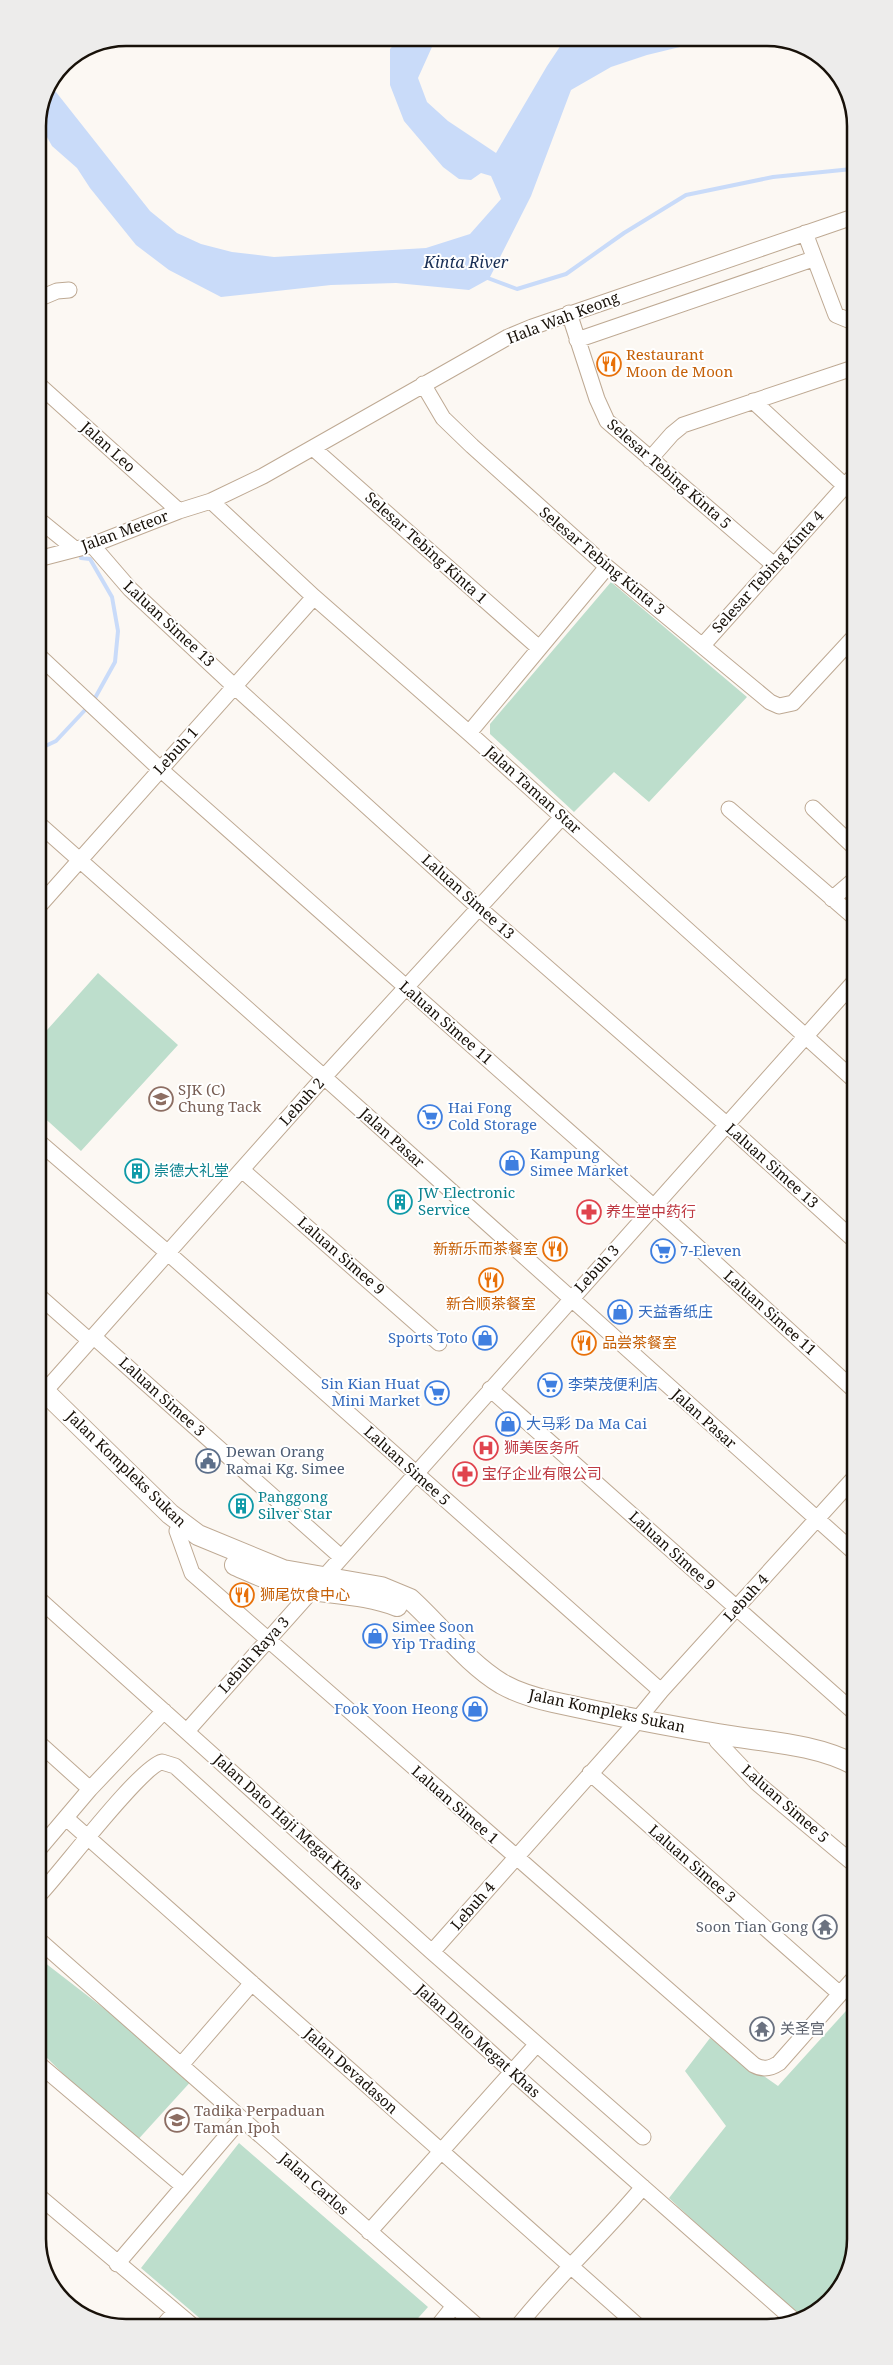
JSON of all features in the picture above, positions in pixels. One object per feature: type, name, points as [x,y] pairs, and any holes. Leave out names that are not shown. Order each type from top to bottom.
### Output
[{"type":"main road","name":"Jalan Kompleks Sukan","points":[[46,1400],[177,1531],[193,1544],[221,1558],[277,1583],[381,1587],[410,1600],[491,1676],[511,1688],[532,1697],[717,1741],[810,1757],[847,1769]]},
{"type":"main road","name":"Jalan Kompleks Sukan","points":[[46,1400],[170,1514],[198,1535],[318,1584]]},
{"type":"main road","name":"Jalan Kompleks Sukan","points":[[636,1723],[789,1745],[831,1754],[847,1761]]},
{"type":"street","name":"Hala Wah Keong","points":[[212,501],[263,476],[508,337],[568,313],[847,219]]},
{"type":"street","points":[[805,232],[813,259],[836,315],[847,320]]},
{"type":"street","points":[[577,340],[813,259]]},
{"type":"street","points":[[46,296],[57,291],[69,290]]},
{"type":"street","name":"Selesar Tebing Kinta 5","points":[[568,313],[606,419],[774,565]]},
{"type":"street","points":[[650,459],[677,428],[847,370]]},
{"type":"street","name":"Selesar Tebing Kinta 3","points":[[423,384],[443,418],[607,567],[704,645],[770,702],[786,706],[793,703],[847,644]]},
{"type":"street","name":"Jalan Leo","points":[[46,391],[179,511]]},
{"type":"street","points":[[753,401],[847,480]]},
{"type":"street","name":"Selesar Tebing Kinta 1","points":[[313,448],[539,648]]},
{"type":"street","name":"Selesar Tebing Kinta 4","points":[[704,645],[847,484]]},
{"type":"street","name":"Jalan Meteor","points":[[46,557],[92,545],[179,511],[212,501]]},
{"type":"street","name":"Jalan Taman Star","points":[[212,501],[314,597],[469,733],[847,1074]]},
{"type":"street","points":[[46,525],[75,549]]},
{"type":"street","name":"Laluan Simee 13","points":[[92,545],[130,589],[234,686],[478,907],[726,1124],[847,1234]]},
{"type":"street","points":[[469,733],[607,567]]},
{"type":"street","name":"Lebuh 1","points":[[46,898],[314,597]]},
{"type":"street","name":"Laluan Simee 11","points":[[46,662],[160,769],[653,1206],[847,1384]]},
{"type":"street","points":[[813,808],[847,840]]},
{"type":"street","points":[[729,809],[847,911]]},
{"type":"street","name":"Lebuh 2","points":[[46,1390],[324,1077],[562,817]]},
{"type":"street","name":"Jalan Pasar","points":[[46,830],[324,1077],[847,1547]]},
{"type":"street","points":[[832,899],[847,886]]},
{"type":"street","name":"Lebuh 3","points":[[341,1557],[847,990]]},
{"type":"street","name":"Laluan Simee 5","points":[[46,1148],[168,1253],[661,1691]]},
{"type":"street","name":"Laluan Simee 9","points":[[242,1170],[439,1342]]},
{"type":"street","name":"Laluan Simee 3","points":[[46,1302],[92,1339],[341,1557]]},
{"type":"street","name":"Laluan Simee 9","points":[[490,1389],[847,1706]]},
{"type":"street","name":"Lebuh 4","points":[[432,1952],[636,1723],[661,1691],[847,1486]]},
{"type":"street","name":"Laluan Simee 1","points":[[177,1531],[192,1572],[758,2068],[769,2068],[779,2063],[840,1994]]},
{"type":"street","name":"Lebuh Raya 3","points":[[187,1730],[341,1557]]},
{"type":"street","name":"Jalan Dato Haji Megat Khas","points":[[46,1605],[432,1952],[643,2137]]},
{"type":"street","points":[[46,1836],[66,1818],[90,1789],[164,1711]]},
{"type":"street","name":"Laluan Simee 5","points":[[717,1741],[757,1783],[847,1858]]},
{"type":"street","points":[[46,1749],[90,1789]]},
{"type":"street","name":"Jalan Dato Megat Khas","points":[[89,1837],[151,1767],[162,1762],[175,1766],[511,2072],[789,2315]]},
{"type":"street","name":"Laluan Simee 3","points":[[590,1773],[840,1994]]},
{"type":"street","name":"Jalan Devadason","points":[[66,1818],[630,2319]]},
{"type":"street","points":[[46,1887],[89,1837]]},
{"type":"street","name":"Jalan Carlos","points":[[46,1946],[469,2319]]},
{"type":"street","points":[[180,2065],[252,1983]]},
{"type":"street","points":[[840,1994],[847,1986]]},
{"type":"street","points":[[369,2232],[537,2044]]},
{"type":"street","points":[[46,2069],[183,2186]]},
{"type":"street","points":[[117,2264],[241,2119]]},
{"type":"street","points":[[524,2319],[643,2187]]},
{"type":"street","points":[[46,2203],[184,2319]]},
{"type":"street","points":[[444,2319],[454,2306]]},
{"type":"street","points":[[169,2319],[175,2312]]},
{"type":"green space","points":[[611,582],[747,697],[649,802],[614,772],[574,812],[490,734],[490,724]]},
{"type":"green space","points":[[98,973],[178,1045],[81,1151],[46,1119],[46,1031]]},
{"type":"green space","points":[[46,1964],[194,2078],[134,2144],[46,2057]]},
{"type":"green space","points":[[847,2010],[847,2239],[845,2254],[843,2264],[830,2287],[811,2305],[792,2314],[669,2198],[726,2126],[685,2071],[710,2038],[778,2086]]},
{"type":"green space","points":[[239,2143],[428,2307],[417,2319],[201,2319],[141,2268]]},
{"type":"water","name":"Kinta River","points":[[393,46],[432,46],[418,78],[427,102],[448,121],[496,153],[560,46],[684,46],[647,55],[611,67],[571,90],[531,196],[489,279],[469,290],[396,283],[331,285],[221,297],[169,270],[136,245],[90,188],[77,168],[52,146],[46,135],[49,106],[55,91],[150,211],[177,233],[201,244],[232,252],[274,257],[426,248],[470,234],[501,199],[491,176],[481,173],[471,180],[459,179],[443,167],[404,121],[390,85],[390,49]]},
{"type":"waterway","points":[[485,277],[517,289],[566,274],[624,233],[686,195],[773,177],[847,170]]},
{"type":"waterway","points":[[81,558],[90,559],[112,597],[118,631],[115,662],[95,698]]},
{"type":"waterway","points":[[46,746],[56,741],[85,710]]},
{"type":"place","name":"Restaurant Moon de Moon","points":[[609,364]]},
{"type":"place","name":"SJK (C) Chung Tack","points":[[161,1099]]},
{"type":"place","name":"Hai Fong Cold Storage","points":[[430,1117]]},
{"type":"place","name":"Kampung Simee Market","points":[[512,1163]]},
{"type":"place","name":"崇德大礼堂","points":[[137,1171]]},
{"type":"place","name":"JW Electronic Service","points":[[400,1202]]},
{"type":"place","name":"养生堂中药行","points":[[589,1212]]},
{"type":"place","name":"新新乐而茶餐室","points":[[555,1249]]},
{"type":"place","name":"7-Eleven","points":[[663,1251]]},
{"type":"place","name":"新合顺茶餐室","points":[[491,1280]]},
{"type":"place","name":"天益香纸庄","points":[[620,1312]]},
{"type":"place","name":"Sports Toto","points":[[485,1338]]},
{"type":"place","name":"品尝茶餐室","points":[[584,1343]]},
{"type":"place","name":"李荣茂便利店","points":[[550,1385]]},
{"type":"place","name":"Sin Kian Huat Mini Market","points":[[437,1393]]},
{"type":"place","name":"大马彩 Da Ma Cai","points":[[508,1424]]},
{"type":"place","name":"狮美医务所","points":[[486,1448]]},
{"type":"place","name":"Dewan Orang Ramai Kg. Simee","points":[[208,1461]]},
{"type":"place","name":"宝仔企业有限公司","points":[[465,1474]]},
{"type":"place","name":"Panggong Silver Star","points":[[241,1506]]},
{"type":"place","name":"狮尾饮食中心","points":[[242,1595]]},
{"type":"place","name":"Simee Soon Yip Trading","points":[[375,1636]]},
{"type":"place","name":"Fook Yoon Heong","points":[[475,1709]]},
{"type":"place","name":"Soon Tian Gong","points":[[825,1927]]},
{"type":"place","name":"关圣宫","points":[[762,2029]]},
{"type":"place","name":"Tadika Perpaduan Taman Ipoh","points":[[177,2120]]}]
